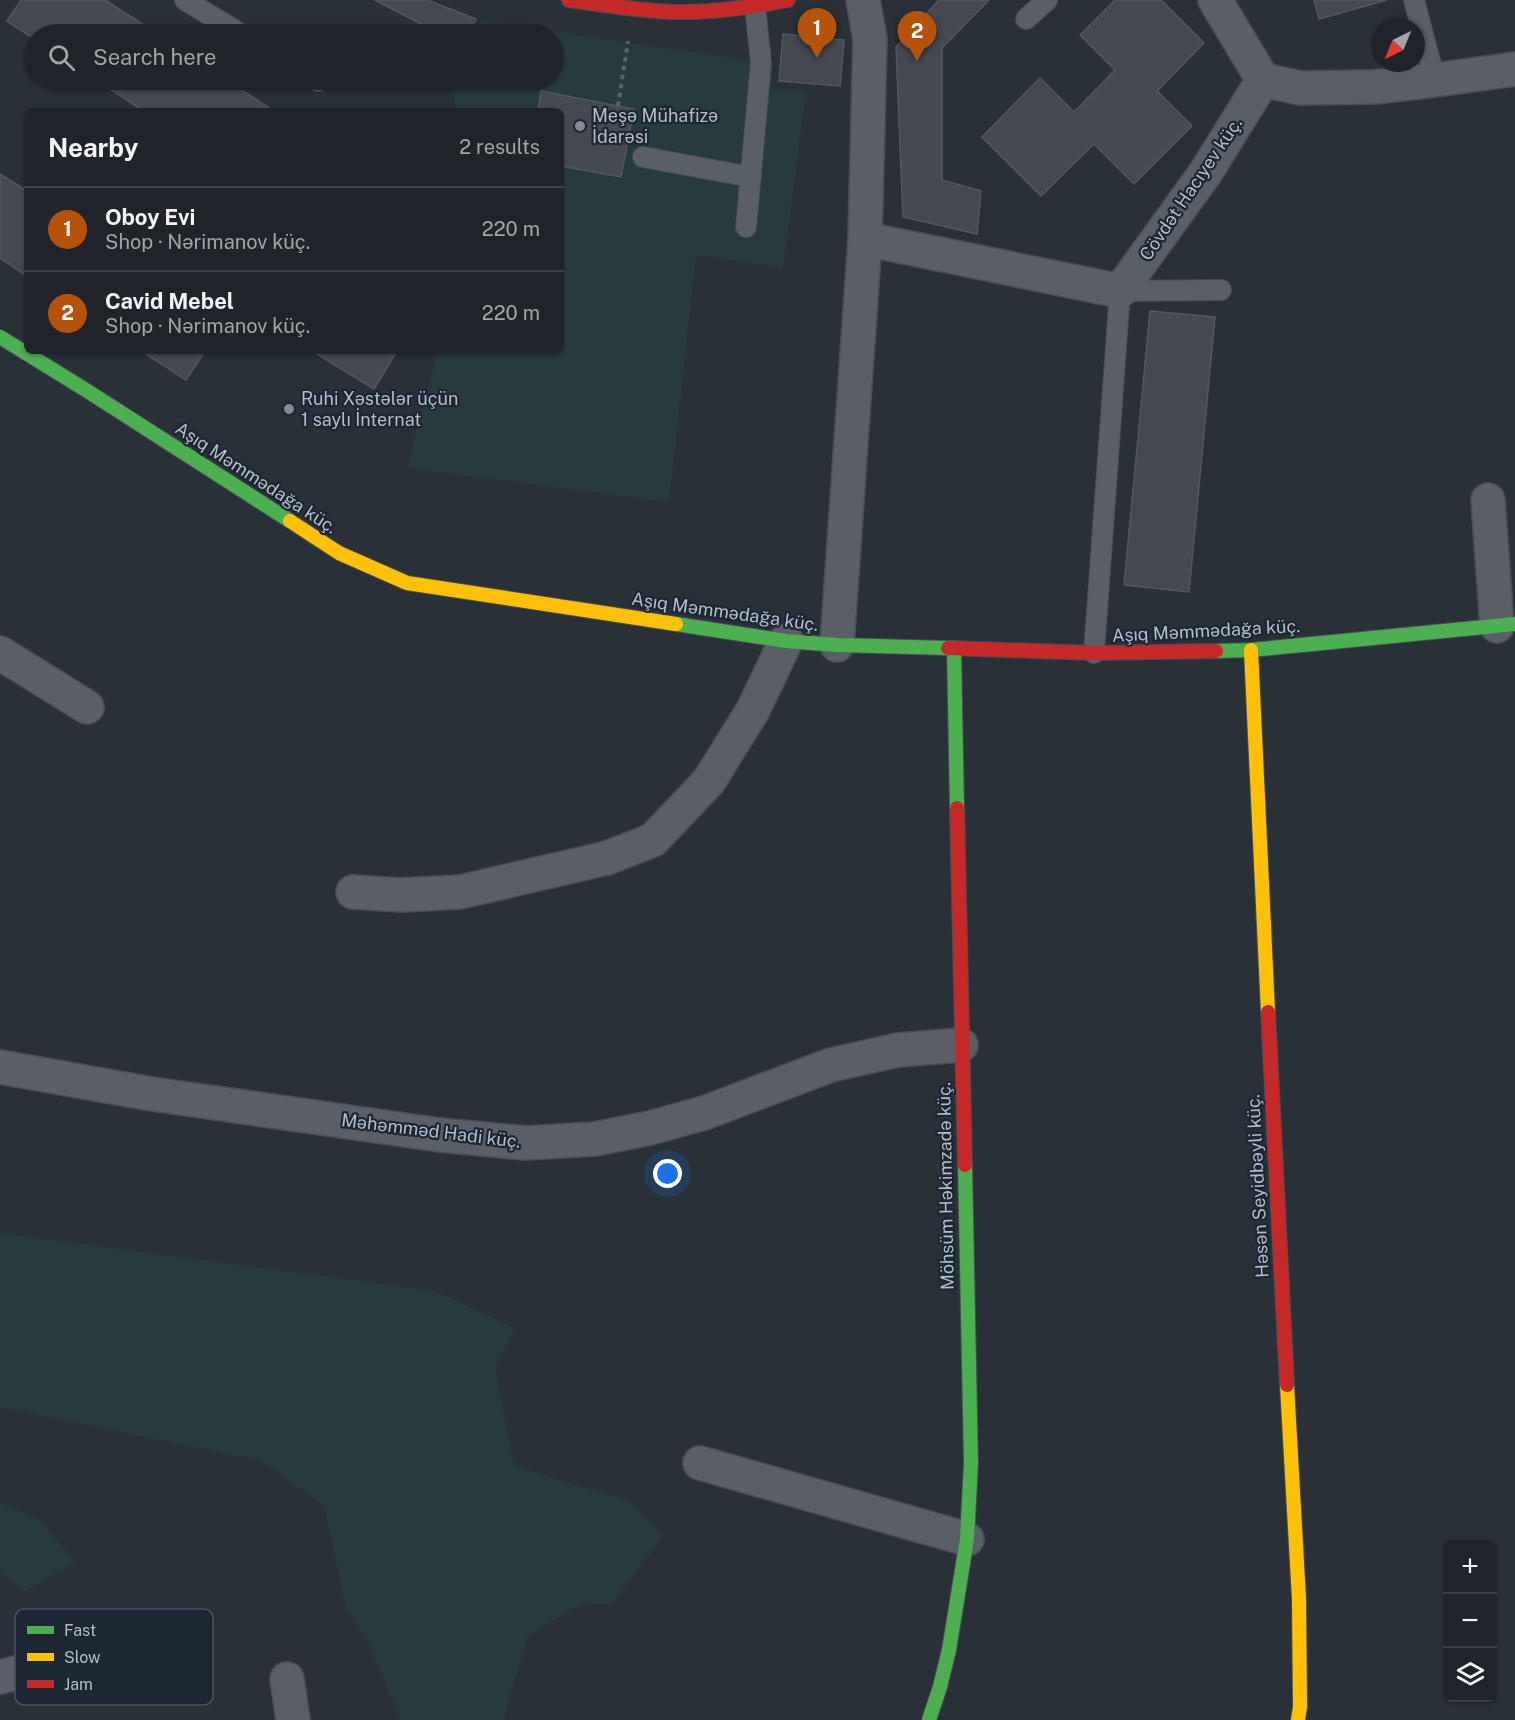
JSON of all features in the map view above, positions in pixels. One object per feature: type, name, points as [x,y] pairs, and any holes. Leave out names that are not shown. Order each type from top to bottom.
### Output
[{"type":"street","points":[[569,0],[652,10],[707,11],[788,0]]},
{"type":"street","points":[[837,645],[866,239],[870,39],[863,0]]},
{"type":"street","points":[[1215,0],[1263,80],[1300,88],[1374,87],[1515,69]]},
{"type":"street","name":"Cövdət Hacıyev küç.","points":[[1120,291],[1206,172],[1263,80]]},
{"type":"street","points":[[866,239],[1120,291]]},
{"type":"street","name":"Aşıq Məmmədağa küç.","points":[[0,337],[24,352]]},
{"type":"street","name":"Aşıq Məmmədağa küç.","points":[[28,354],[339,553],[406,583],[786,641],[837,645],[1094,653],[1251,650],[1506,625]]},
{"type":"street","points":[[1488,500],[1506,625]]},
{"type":"street","points":[[353,892],[402,895],[460,892],[607,858],[653,840],[709,781],[753,710],[786,641]]},
{"type":"street","name":"Möhsüm Həkimzadə küç.","points":[[929,1720],[949,1650],[967,1539],[971,1463],[954,648]]},
{"type":"street","name":"Həsən Seyidbəyli küç.","points":[[1251,650],[1271,1083],[1299,1599],[1300,1707],[1298,1720]]},
{"type":"street","points":[[0,653],[87,707]]},
{"type":"street","name":"Məhəmməd Hadi küç.","points":[[0,1067],[152,1094],[417,1132],[525,1143],[595,1138],[650,1128],[704,1113],[831,1065],[897,1050],[961,1045]]},
{"type":"street","points":[[700,1463],[967,1539]]},
{"type":"street","points":[[0,1677],[15,1673]]},
{"type":"street","points":[[287,1679],[293,1720]]},
{"type":"lane","points":[[185,0],[225,24]]},
{"type":"lane","points":[[1026,19],[1047,0]]},
{"type":"lane","points":[[1414,0],[1435,80]]},
{"type":"lane","points":[[746,227],[761,63],[755,6]]},
{"type":"lane","points":[[643,157],[751,177]]},
{"type":"lane","points":[[1094,653],[1120,291],[1221,290]]},
{"type":"path","points":[[618,106],[634,8]]},
{"type":"green space","points":[[482,21],[502,24],[481,24]]},
{"type":"green space","points":[[564,33],[773,64],[772,88],[806,92],[783,268],[696,255],[669,502],[407,468],[437,354],[564,354],[564,108],[456,108],[453,90],[564,90]]},
{"type":"green space","points":[[0,1233],[435,1291],[515,1328],[495,1367],[514,1466],[629,1501],[663,1535],[612,1604],[579,1605],[528,1636],[503,1720],[401,1720],[368,1642],[346,1608],[324,1506],[262,1461],[0,1407]]},
{"type":"green space","points":[[0,1503],[39,1520],[76,1562],[26,1591],[0,1573]]},
{"type":"building","points":[[21,0],[105,0],[142,24],[24,24],[24,32],[7,21]]},
{"type":"building","points":[[375,0],[427,0],[476,19],[474,24],[421,24]]},
{"type":"building","points":[[939,0],[989,0],[942,48],[942,180],[981,191],[977,234],[903,217],[896,47]]},
{"type":"building","points":[[1115,0],[1161,0],[1204,43],[1157,91],[1192,126],[1134,184],[1094,144],[1041,196],[982,137],[1040,78],[1074,112],[1115,70],[1080,35]]},
{"type":"building","points":[[1314,0],[1387,0],[1319,19]]},
{"type":"building","points":[[783,34],[844,40],[840,86],[779,81]]},
{"type":"building","points":[[111,90],[241,90],[269,108],[139,108]]},
{"type":"building","points":[[541,91],[634,109],[621,177],[564,167],[564,108],[538,108]]},
{"type":"building","points":[[0,174],[24,189],[24,274],[0,258]]},
{"type":"building","points":[[1150,311],[1215,317],[1189,592],[1124,585]]},
{"type":"building","points":[[146,354],[203,354],[186,380]]},
{"type":"building","points":[[317,354],[395,354],[374,389]]},
{"type":"traffic: fast","points":[[0,337],[24,352]]},
{"type":"traffic: fast","points":[[28,354],[290,521]]},
{"type":"traffic: fast","points":[[676,624],[786,641],[948,648]]},
{"type":"traffic: fast","points":[[1216,651],[1251,650],[1515,624]]},
{"type":"traffic: fast","points":[[954,648],[957,808]]},
{"type":"traffic: fast","points":[[929,1720],[949,1650],[967,1539],[971,1463],[965,1165]]},
{"type":"traffic: slow","points":[[290,521],[339,553],[407,583],[676,624]]},
{"type":"traffic: slow","points":[[1251,650],[1268,1012]]},
{"type":"traffic: slow","points":[[1287,1385],[1299,1599],[1300,1707],[1298,1720]]},
{"type":"traffic: jam","points":[[569,0],[635,9],[688,12],[731,9],[788,0]]},
{"type":"traffic: jam","points":[[948,648],[1094,653],[1216,651]]},
{"type":"traffic: jam","points":[[957,808],[965,1165]]},
{"type":"traffic: jam","points":[[1268,1012],[1287,1385]]},
{"type":"place","name":"Oboy Evi","points":[[817,58]]},
{"type":"place","name":"Cavid Mebel","points":[[917,61]]},
{"type":"place","name":"Meşə Mühafizə İdarəsi","points":[[580,126]]},
{"type":"place","name":"Ruhi Xəstələr üçün 1 saylı İnternat","points":[[289,409]]}]
